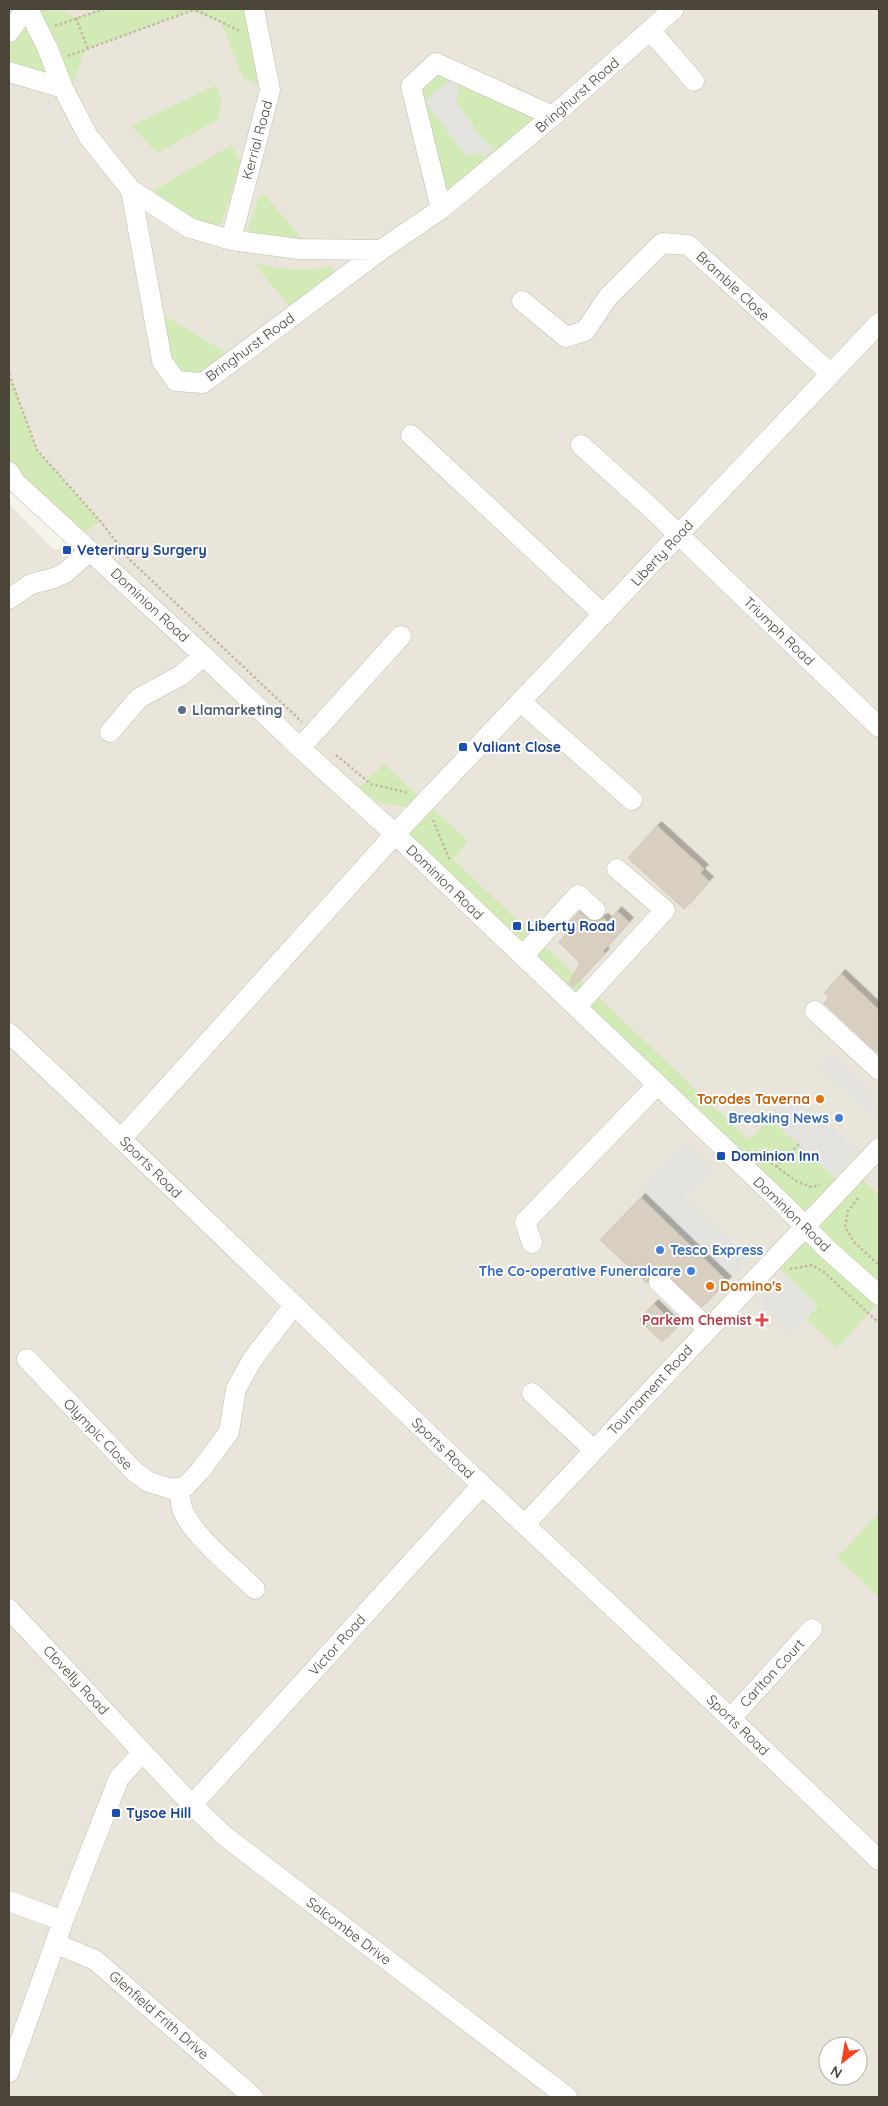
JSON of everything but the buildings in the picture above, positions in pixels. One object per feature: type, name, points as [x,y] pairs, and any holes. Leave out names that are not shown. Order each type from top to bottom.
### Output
[{"type":"street","points":[[9,32],[27,9]]},
{"type":"street","name":"Bringhurst Road","points":[[27,9],[46,47],[63,88],[88,136],[131,190],[190,228],[231,240],[298,249],[381,250]]},
{"type":"street","name":"Kerrial Road","points":[[231,240],[270,90],[254,9]]},
{"type":"street","name":"Bringhurst Road","points":[[131,190],[162,361],[176,381],[202,383],[381,250],[441,209],[493,158],[553,116],[674,9]]},
{"type":"street","points":[[651,31],[694,81]]},
{"type":"street","points":[[441,209],[411,86],[436,63],[553,116]]},
{"type":"street","points":[[9,72],[63,88]]},
{"type":"street","name":"Bramble Close","points":[[522,301],[566,337],[586,331],[608,297],[662,243],[688,245],[831,374]]},
{"type":"street","name":"Liberty Road","points":[[122,1138],[395,834],[879,323]]},
{"type":"street","points":[[411,434],[604,615]]},
{"type":"street","name":"Triumph Road","points":[[581,444],[879,727]]},
{"type":"street","name":"Dominion Road","points":[[9,472],[15,482],[395,834],[826,1248],[879,1295]]},
{"type":"street","points":[[9,599],[31,584],[65,573],[90,551]]},
{"type":"street","points":[[300,748],[401,636]]},
{"type":"street","points":[[110,732],[139,698],[180,676],[204,656]]},
{"type":"street","points":[[521,702],[632,800]]},
{"type":"street","points":[[576,1007],[665,910],[617,869]]},
{"type":"street","points":[[523,956],[578,895],[595,910]]},
{"type":"street","points":[[815,1011],[879,1070]]},
{"type":"street","name":"Sports Road","points":[[9,1033],[122,1138],[482,1485],[731,1718],[879,1860]]},
{"type":"street","points":[[532,1242],[525,1222],[657,1085]]},
{"type":"street","name":"Tournament Road","points":[[525,1524],[788,1243],[806,1227],[854,1165],[879,1148]]},
{"type":"street","points":[[659,1282],[708,1329]]},
{"type":"street","points":[[256,1589],[195,1529],[183,1511],[180,1498],[181,1488],[186,1487],[200,1471],[229,1432],[236,1389],[252,1360],[294,1305]]},
{"type":"street","name":"Olympic Close","points":[[27,1359],[134,1472],[149,1482],[172,1489],[181,1488]]},
{"type":"street","points":[[532,1393],[594,1450]]},
{"type":"street","name":"Victor Road","points":[[192,1805],[482,1485]]},
{"type":"street","name":"Clovelly Road","points":[[9,1609],[143,1752]]},
{"type":"street","name":"Carlton Court","points":[[731,1718],[812,1629]]},
{"type":"street","points":[[9,2072],[63,1921],[120,1778],[143,1752]]},
{"type":"street","name":"Salcombe Drive","points":[[143,1752],[192,1805],[226,1837],[567,2097]]},
{"type":"street","points":[[9,1901],[63,1921]]},
{"type":"street","name":"Glenfield Frith Drive","points":[[56,1944],[95,1960],[253,2097]]},
{"type":"path","points":[[46,47],[76,18],[103,9]]},
{"type":"path","points":[[46,47],[88,49],[195,9],[260,40]]},
{"type":"path","points":[[76,18],[88,49]]},
{"type":"path","points":[[9,374],[37,450],[101,522],[131,561],[314,733]]},
{"type":"path","points":[[334,753],[371,784],[412,794],[426,803],[451,863]]},
{"type":"path","points":[[776,1167],[799,1144]]},
{"type":"path","points":[[751,1148],[796,1181],[811,1187],[829,1182]]},
{"type":"path","points":[[863,1191],[848,1211],[845,1227],[855,1242],[879,1265]]},
{"type":"path","points":[[784,1275],[790,1270],[812,1265],[825,1273],[879,1323]]},
{"type":"shaded area","points":[[9,9],[879,9],[879,2097],[9,2097],[9,504],[55,551],[101,522],[34,446],[9,375]]},
{"type":"shaded area","points":[[451,79],[459,87],[456,101],[477,132],[494,150],[484,157],[482,153],[465,155],[425,101]]},
{"type":"shaded area","points":[[831,1053],[879,1100],[879,1124],[819,1065]]},
{"type":"shaded area","points":[[795,1089],[858,1150],[834,1177],[769,1117]]},
{"type":"shaded area","points":[[686,1143],[713,1169],[685,1198],[751,1260],[731,1281],[639,1193]]},
{"type":"shaded area","points":[[784,1275],[818,1306],[791,1335],[758,1303]]},
{"type":"green space","points":[[29,9],[57,9],[76,18],[103,9],[254,9],[270,90],[243,78],[221,22],[190,11],[85,50],[68,97],[9,72],[9,32]]},
{"type":"green space","points":[[436,63],[553,116],[441,209],[411,86]]},
{"type":"green space","points":[[217,85],[221,99],[219,119],[157,153],[131,126]]},
{"type":"green space","points":[[231,145],[241,162],[222,223],[209,228],[150,193]]},
{"type":"green space","points":[[264,194],[307,244],[247,232],[259,196]]},
{"type":"green space","points":[[257,264],[304,270],[330,265],[335,274],[291,308],[256,266]]},
{"type":"green space","points":[[163,315],[225,352],[210,365],[194,375],[186,375],[179,370],[170,353]]},
{"type":"green space","points":[[9,374],[37,450],[101,522],[75,538],[9,472]]},
{"type":"green space","points":[[384,764],[468,841],[453,859],[749,1140],[770,1119],[844,1186],[856,1173],[879,1195],[879,1302],[837,1348],[806,1319],[818,1306],[772,1261],[806,1228],[395,834],[414,808],[380,803],[358,789]]},
{"type":"green space","points":[[879,1512],[879,1597],[837,1558]]},
{"type":"place","name":"Veterinary Surgery","points":[[67,550]]},
{"type":"place","name":"Llamarketing","points":[[182,710]]},
{"type":"place","name":"Valiant Close","points":[[463,747]]},
{"type":"place","name":"Liberty Road","points":[[517,926]]},
{"type":"place","name":"Torodes Taverna","points":[[820,1099]]},
{"type":"place","name":"Breaking News","points":[[839,1118]]},
{"type":"place","name":"Dominion Inn","points":[[721,1156]]},
{"type":"place","name":"Tesco Express","points":[[660,1250]]},
{"type":"place","name":"The Co-operative Funeralcare","points":[[691,1271]]},
{"type":"place","name":"Domino's","points":[[710,1286]]},
{"type":"place","name":"Parkem Chemist","points":[[762,1320]]},
{"type":"place","name":"Tysoe Hill","points":[[116,1813]]}]
